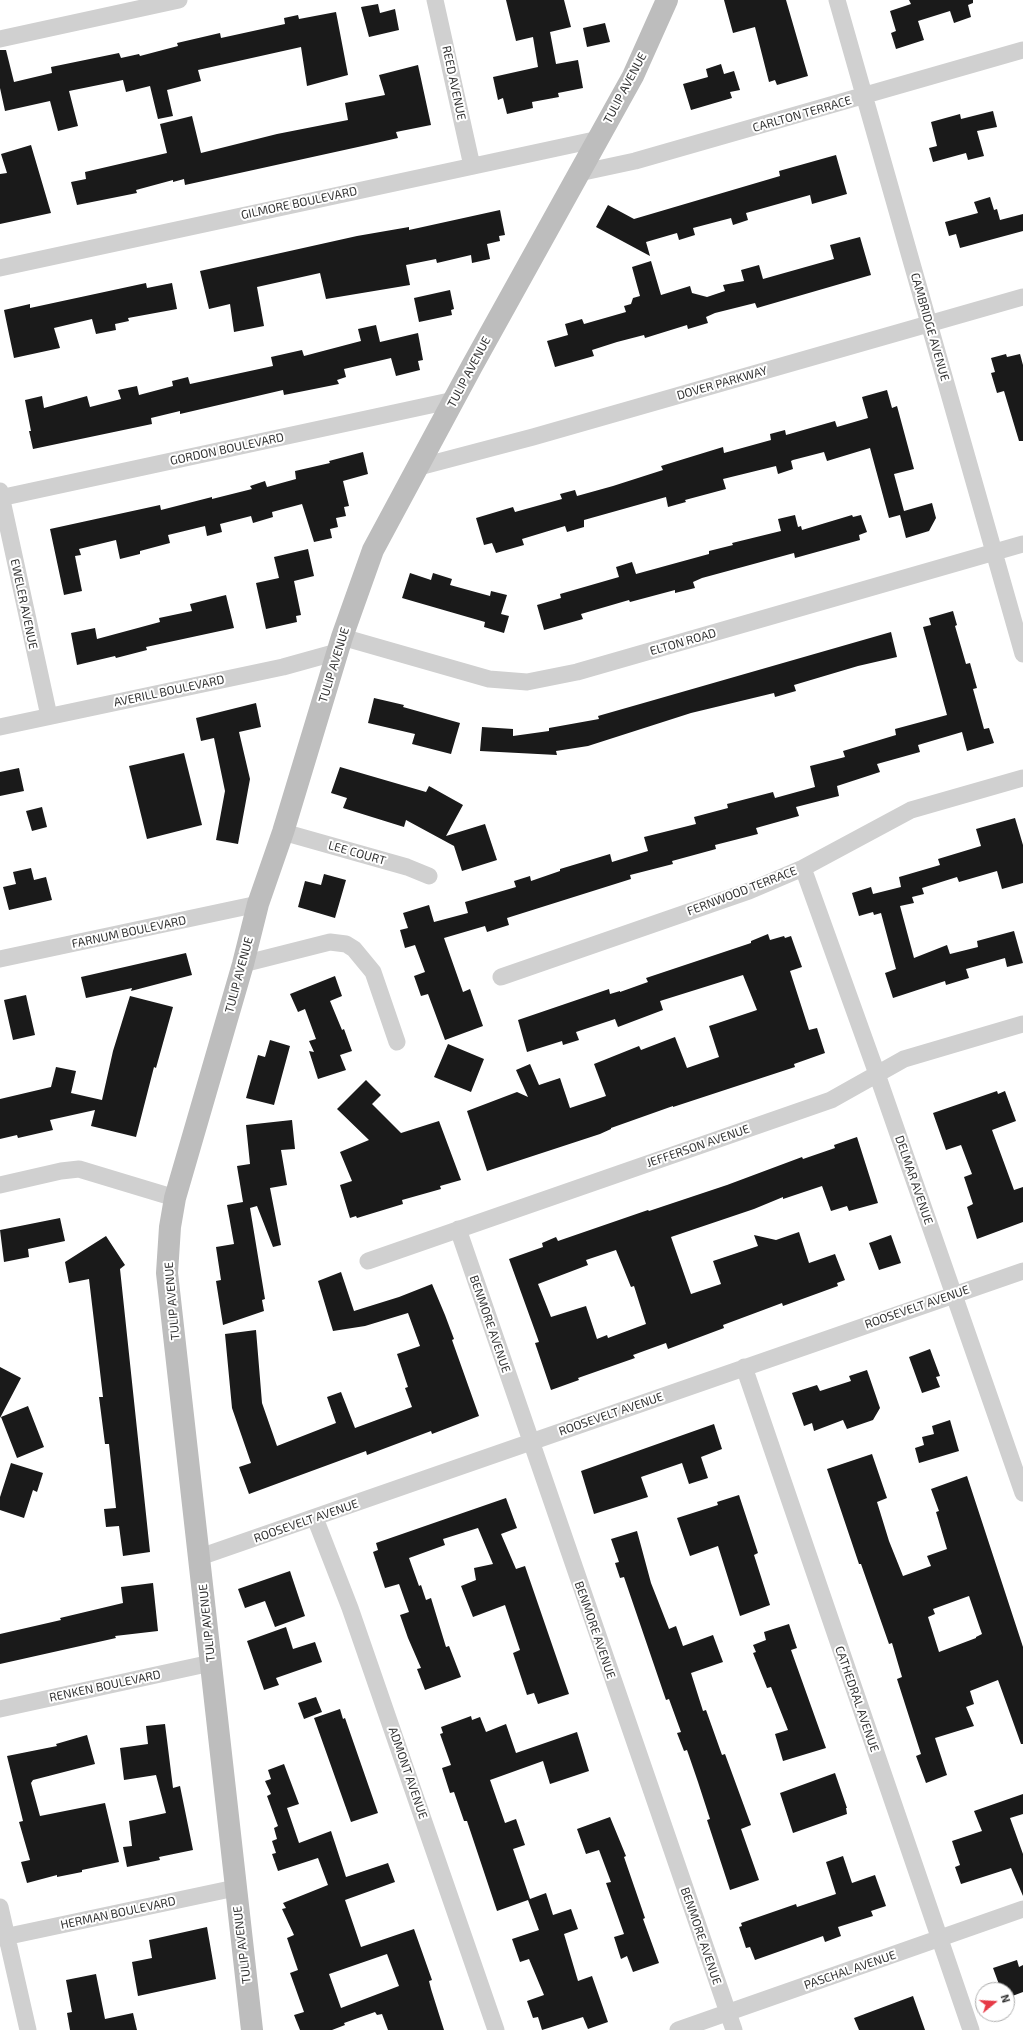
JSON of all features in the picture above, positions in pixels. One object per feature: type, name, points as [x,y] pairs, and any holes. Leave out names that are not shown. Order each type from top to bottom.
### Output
[{"type":"main road","name":"TULIP AVENUE","points":[[252,2030],[167,1273],[170,1227],[175,1198],[243,964],[258,904],[283,832],[339,645],[373,550],[633,76],[667,0]]},
{"type":"street","points":[[0,39],[179,0]]},
{"type":"street","name":"REED AVENUE","points":[[436,0],[472,166]]},
{"type":"street","name":"CAMBRIDGE AVENUE","points":[[837,0],[1023,654]]},
{"type":"street","name":"CARLTON TERRACE","points":[[579,173],[635,161],[1023,50]]},
{"type":"street","name":"GILMORE BOULEVARD","points":[[0,268],[598,138]]},
{"type":"street","name":"DOVER PARKWAY","points":[[419,467],[533,437],[1023,297]]},
{"type":"street","name":"GORDON BOULEVARD","points":[[1,496],[454,400]]},
{"type":"street","name":"EWELER AVENUE","points":[[1,496],[49,716]]},
{"type":"street","name":"ELTON ROAD","points":[[339,645],[488,679],[528,682],[577,672],[1023,544]]},
{"type":"street","name":"AVERILL BOULEVARD","points":[[0,727],[283,667],[339,645]]},
{"type":"street","name":"FERNWOOD TERRACE","points":[[501,977],[749,891],[803,868],[911,810],[1023,778]]},
{"type":"street","name":"LEE COURT","points":[[283,832],[408,867],[429,876]]},
{"type":"street","name":"DELMAR AVENUE","points":[[803,868],[877,1074],[1023,1493]]},
{"type":"street","name":"FARNUM BOULEVARD","points":[[0,959],[258,904]]},
{"type":"street","points":[[243,964],[330,942],[346,944],[354,949],[373,972],[398,1042]]},
{"type":"street","name":"JEFFERSON AVENUE","points":[[368,1261],[831,1100],[904,1059],[1023,1024]]},
{"type":"street","points":[[0,1185],[79,1169],[175,1198]]},
{"type":"street","name":"BENMORE AVENUE","points":[[458,1229],[530,1442],[734,2030]]},
{"type":"street","name":"ROOSEVELT AVENUE","points":[[200,1557],[1023,1270]]},
{"type":"street","name":"CATHEDRAL AVENUE","points":[[744,1367],[939,1939],[972,2030]]},
{"type":"street","name":"ADMONT AVENUE","points":[[315,1518],[350,1608],[496,2030]]},
{"type":"street","name":"RENKEN BOULEVARD","points":[[0,1709],[211,1663]]},
{"type":"street","name":"HERMAN BOULEVARD","points":[[3,1937],[236,1888]]},
{"type":"street","points":[[0,1907],[3,1937],[28,2030]]},
{"type":"street","name":"PASCHAL AVENUE","points":[[678,2030],[1023,1909]]},
{"type":"building","points":[[506,0],[564,0],[571,27],[550,32],[556,64],[578,60],[583,88],[558,93],[559,97],[532,102],[533,108],[507,114],[503,98],[498,100],[493,77],[538,67],[533,37],[516,41]]},
{"type":"building","points":[[724,0],[786,0],[808,76],[777,85],[775,80],[769,82],[755,27],[733,33]]},
{"type":"building","points":[[909,0],[973,0],[973,3],[968,5],[971,17],[954,23],[950,11],[918,21],[924,40],[896,49],[891,33],[896,31],[890,11],[911,4]]},
{"type":"building","points":[[378,4],[380,13],[395,9],[399,30],[369,37],[361,7]]},
{"type":"building","points":[[336,12],[348,75],[307,86],[301,47],[198,70],[201,81],[167,90],[173,116],[158,119],[150,86],[126,92],[123,80],[69,91],[78,126],[58,131],[50,101],[5,111],[0,88],[0,50],[6,50],[14,82],[52,73],[51,67],[119,53],[121,58],[139,54],[140,56],[178,46],[177,43],[220,33],[221,38],[285,24],[284,18],[298,15],[299,19]]},
{"type":"building","points":[[605,23],[610,42],[587,47],[583,28]]},
{"type":"building","points":[[721,64],[724,74],[734,71],[740,90],[730,92],[732,98],[691,110],[683,84],[708,77],[706,69]]},
{"type":"building","points":[[418,65],[431,125],[396,132],[398,138],[185,185],[184,179],[173,182],[173,180],[136,190],[137,193],[77,205],[71,182],[86,179],[85,172],[167,153],[160,124],[192,116],[201,153],[277,134],[348,120],[345,103],[385,95],[379,75]]},
{"type":"building","points":[[993,111],[997,127],[977,131],[984,156],[968,160],[966,153],[933,162],[929,148],[937,146],[931,122],[960,114],[961,119]]},
{"type":"building","points":[[31,145],[51,213],[0,224],[0,174],[7,173],[1,154]]},
{"type":"building","points":[[836,155],[847,194],[812,204],[810,195],[746,213],[748,220],[733,225],[731,218],[693,228],[695,235],[679,240],[677,233],[646,242],[650,256],[596,227],[608,205],[634,219],[780,176],[779,171]]},
{"type":"building","points":[[990,197],[994,210],[997,209],[1000,220],[1023,214],[1023,231],[960,248],[956,234],[949,236],[945,222],[978,213],[974,202]]},
{"type":"building","points":[[500,210],[505,235],[499,236],[500,241],[487,244],[490,259],[472,263],[471,255],[437,263],[436,259],[406,265],[410,285],[326,299],[320,273],[257,287],[264,326],[234,332],[230,304],[209,309],[200,271],[357,236],[409,227],[409,230]]},
{"type":"building","points":[[860,237],[871,275],[757,308],[755,303],[715,313],[706,317],[708,323],[688,329],[687,325],[645,338],[644,335],[617,342],[592,350],[594,356],[555,367],[547,341],[568,335],[565,324],[582,319],[584,324],[626,312],[624,306],[631,304],[633,298],[640,296],[632,267],[651,261],[661,295],[690,286],[692,293],[707,297],[725,291],[723,285],[744,281],[741,270],[759,265],[763,279],[834,259],[830,245]]},
{"type":"building","points":[[146,283],[147,288],[172,283],[177,309],[128,318],[129,321],[115,324],[116,330],[96,334],[92,319],[54,328],[60,348],[14,358],[4,310],[30,304],[30,308]]},
{"type":"building","points":[[450,290],[454,309],[451,310],[452,315],[419,322],[414,298]]},
{"type":"building","points":[[376,325],[380,342],[418,333],[423,360],[418,361],[420,370],[396,376],[391,358],[344,369],[346,377],[337,380],[339,384],[284,395],[283,390],[180,414],[180,411],[151,418],[152,424],[33,449],[25,400],[42,396],[44,408],[87,396],[90,407],[121,399],[118,390],[137,386],[139,395],[173,386],[172,381],[188,377],[190,384],[273,366],[271,357],[302,350],[304,356],[361,341],[358,329]]},
{"type":"building","points":[[1006,354],[1007,357],[1020,354],[1023,365],[1023,441],[1019,441],[1004,391],[997,393],[991,373],[995,372],[991,358]]},
{"type":"building","points":[[887,390],[892,408],[897,406],[914,469],[894,474],[904,511],[932,503],[936,518],[929,531],[906,538],[900,515],[889,518],[870,448],[827,461],[824,452],[793,460],[791,461],[793,469],[778,474],[776,466],[723,479],[726,489],[685,500],[686,502],[668,507],[666,497],[584,520],[584,527],[567,532],[565,526],[522,539],[524,545],[496,553],[492,543],[484,545],[476,518],[513,507],[515,512],[562,499],[560,494],[575,490],[577,496],[613,486],[663,470],[661,466],[723,447],[724,453],[771,440],[770,434],[785,430],[786,435],[835,421],[837,427],[868,418],[862,397]]},
{"type":"building","points":[[363,452],[368,474],[343,481],[349,506],[344,507],[346,516],[336,518],[338,527],[330,529],[332,538],[314,542],[302,504],[272,512],[273,517],[253,523],[251,516],[220,524],[222,532],[207,536],[205,526],[168,535],[170,543],[140,551],[140,554],[120,559],[116,540],[79,549],[81,555],[75,556],[82,591],[64,595],[50,529],[160,505],[161,510],[212,497],[212,499],[252,489],[250,486],[265,481],[267,487],[296,479],[295,471],[330,463],[329,461]]},
{"type":"building","points":[[795,515],[798,527],[801,526],[802,530],[852,515],[853,517],[861,515],[867,532],[859,535],[860,540],[795,558],[794,553],[702,578],[693,582],[695,588],[675,593],[675,590],[630,602],[629,600],[581,614],[583,619],[544,630],[537,605],[561,598],[560,594],[619,577],[616,567],[632,562],[636,574],[709,554],[709,551],[733,545],[732,543],[781,531],[778,519]]},
{"type":"building","points":[[308,549],[314,576],[294,581],[301,615],[296,616],[297,622],[266,629],[256,583],[279,578],[274,557]]},
{"type":"building","points":[[410,573],[431,580],[433,573],[452,579],[450,585],[490,596],[491,591],[507,595],[501,614],[509,616],[504,633],[484,627],[485,622],[402,598]]},
{"type":"building","points":[[226,595],[234,628],[146,647],[147,650],[116,658],[115,656],[77,665],[71,633],[95,628],[97,639],[160,622],[159,618],[192,611],[190,604]]},
{"type":"building","points":[[953,611],[957,625],[955,626],[966,664],[970,663],[977,688],[973,689],[984,729],[989,728],[994,743],[967,751],[962,732],[918,745],[920,752],[877,764],[880,772],[837,786],[839,796],[796,807],[799,816],[756,828],[758,834],[715,845],[716,849],[672,861],[673,864],[630,875],[631,879],[507,918],[509,925],[487,932],[485,926],[444,938],[463,992],[470,989],[483,1026],[445,1040],[428,994],[421,996],[414,976],[425,972],[415,945],[405,948],[400,930],[408,928],[403,913],[429,905],[434,922],[468,913],[465,902],[516,887],[514,881],[530,876],[531,881],[560,871],[560,869],[610,854],[612,862],[648,851],[644,837],[696,824],[694,817],[728,808],[727,804],[773,792],[775,798],[815,787],[810,766],[845,757],[843,751],[896,735],[895,729],[947,715],[923,627],[931,625],[929,618]]},
{"type":"building","points":[[891,632],[897,657],[858,666],[794,685],[796,691],[775,697],[774,693],[691,713],[588,746],[556,751],[557,755],[480,751],[482,727],[513,729],[513,736],[549,731],[549,728],[599,719],[598,716]]},
{"type":"building","points":[[374,698],[404,705],[403,707],[460,723],[451,754],[412,744],[415,734],[368,723]]},
{"type":"building","points":[[256,703],[261,727],[239,732],[250,779],[238,844],[216,840],[225,791],[214,738],[201,741],[196,718]]},
{"type":"building","points":[[184,753],[202,825],[147,839],[129,766]]},
{"type":"building","points":[[340,767],[426,792],[429,786],[463,805],[446,836],[485,824],[497,860],[462,871],[454,846],[406,820],[404,827],[343,808],[347,798],[331,793]]},
{"type":"building","points":[[19,768],[24,791],[0,796],[0,772]]},
{"type":"building","points":[[42,807],[47,827],[32,831],[26,811]]},
{"type":"building","points":[[1015,818],[1023,845],[1023,883],[1002,889],[997,871],[959,882],[957,877],[922,888],[924,894],[912,897],[914,903],[900,906],[914,958],[947,945],[950,954],[978,947],[977,941],[1014,931],[1023,963],[1007,967],[1005,958],[966,969],[969,978],[946,985],[945,981],[893,998],[885,973],[896,969],[881,913],[874,915],[873,912],[859,916],[852,893],[871,887],[873,894],[901,887],[899,877],[940,865],[938,859],[981,846],[976,829]]},
{"type":"building","points":[[31,868],[34,880],[46,877],[52,900],[9,910],[3,887],[16,884],[13,872]]},
{"type":"building","points":[[324,874],[346,880],[335,918],[298,907],[305,881],[321,885]]},
{"type":"building","points":[[768,934],[770,940],[784,936],[785,938],[791,936],[802,967],[790,971],[809,1030],[817,1028],[825,1053],[794,1064],[795,1067],[673,1106],[611,1128],[600,1134],[487,1171],[467,1111],[517,1092],[528,1097],[516,1070],[530,1064],[539,1085],[560,1078],[570,1108],[606,1096],[594,1064],[639,1046],[641,1050],[675,1037],[687,1068],[719,1057],[709,1026],[757,1010],[743,975],[660,1001],[663,1010],[618,1027],[615,1019],[576,1032],[579,1040],[563,1045],[562,1041],[527,1052],[518,1020],[609,989],[610,994],[620,992],[648,982],[646,978],[751,943],[751,941]]},
{"type":"building","points":[[186,953],[192,975],[131,991],[132,988],[86,998],[81,977]]},
{"type":"building","points":[[335,976],[342,996],[330,1001],[342,1030],[344,1029],[352,1051],[340,1055],[346,1070],[318,1079],[309,1051],[314,1052],[309,1041],[316,1039],[305,1009],[298,1012],[290,994]]},
{"type":"building","points":[[26,995],[35,1035],[13,1040],[4,1000]]},
{"type":"building","points":[[130,996],[173,1007],[156,1068],[154,1067],[136,1137],[91,1126],[95,1110],[50,1120],[53,1130],[18,1138],[17,1135],[0,1139],[0,1099],[51,1087],[56,1067],[76,1071],[71,1093],[102,1100],[113,1051]]},
{"type":"building","points":[[270,1040],[290,1046],[274,1105],[246,1098],[258,1055],[265,1057]]},
{"type":"building","points":[[448,1044],[484,1059],[471,1092],[434,1077]]},
{"type":"building","points":[[366,1080],[381,1095],[372,1104],[401,1133],[439,1121],[461,1180],[440,1186],[441,1189],[402,1200],[403,1204],[357,1218],[356,1216],[350,1218],[340,1185],[352,1181],[340,1152],[369,1140],[337,1109]]},
{"type":"building","points":[[997,1091],[998,1094],[1005,1091],[1016,1121],[992,1130],[1014,1190],[1023,1187],[1023,1222],[977,1239],[967,1207],[973,1204],[964,1177],[972,1174],[961,1145],[946,1150],[933,1113]]},
{"type":"building","points":[[292,1120],[295,1149],[281,1150],[287,1185],[270,1188],[281,1245],[273,1247],[257,1206],[250,1208],[265,1299],[262,1300],[264,1311],[223,1325],[216,1281],[221,1280],[216,1247],[234,1244],[227,1205],[243,1202],[237,1166],[250,1164],[246,1125]]},
{"type":"building","points":[[857,1137],[878,1203],[849,1211],[847,1206],[831,1211],[822,1186],[783,1199],[783,1197],[754,1209],[671,1237],[691,1294],[721,1284],[713,1261],[758,1246],[754,1235],[776,1240],[799,1232],[809,1263],[835,1254],[845,1280],[837,1283],[838,1286],[783,1306],[782,1303],[723,1325],[724,1328],[668,1349],[666,1343],[633,1355],[635,1358],[578,1378],[579,1380],[551,1390],[535,1343],[539,1342],[509,1259],[543,1247],[542,1243],[556,1237],[558,1241],[648,1210],[649,1211],[727,1185],[802,1157],[803,1159],[835,1148],[834,1145]],"holes":[[[616,1250],[631,1287],[634,1286],[646,1324],[608,1338],[607,1335],[597,1339],[586,1306],[551,1317],[538,1284],[588,1265],[586,1260]]]},
{"type":"building","points":[[60,1218],[65,1241],[28,1249],[29,1257],[4,1262],[0,1230]]},
{"type":"building","points":[[891,1235],[901,1263],[879,1270],[869,1243]]},
{"type":"building","points":[[106,1236],[125,1265],[120,1269],[150,1552],[123,1556],[119,1526],[106,1527],[104,1509],[116,1508],[109,1444],[105,1444],[99,1397],[103,1397],[89,1279],[69,1283],[65,1262]]},
{"type":"building","points":[[341,1272],[354,1311],[399,1297],[432,1284],[454,1339],[452,1340],[479,1416],[432,1434],[431,1431],[367,1455],[366,1451],[249,1494],[239,1467],[251,1463],[232,1408],[225,1334],[256,1330],[262,1403],[277,1446],[336,1423],[327,1397],[341,1392],[355,1428],[412,1407],[405,1388],[408,1387],[397,1354],[420,1346],[408,1313],[365,1326],[333,1331],[318,1281]]},
{"type":"building","points":[[930,1349],[940,1376],[936,1377],[940,1387],[922,1393],[909,1357]]},
{"type":"building","points":[[0,1367],[21,1378],[0,1418]]},
{"type":"building","points":[[867,1370],[880,1408],[873,1420],[847,1429],[843,1420],[814,1431],[812,1423],[804,1426],[792,1393],[817,1385],[820,1391],[851,1381],[849,1376]]},
{"type":"building","points":[[28,1406],[44,1447],[17,1458],[1,1417]]},
{"type":"building","points":[[950,1420],[959,1451],[919,1463],[915,1448],[924,1445],[922,1437],[934,1434],[932,1426]]},
{"type":"building","points":[[714,1424],[722,1449],[701,1457],[708,1478],[689,1484],[682,1463],[641,1477],[648,1497],[594,1514],[581,1471]]},
{"type":"building","points":[[872,1454],[887,1498],[877,1502],[889,1541],[903,1576],[931,1566],[927,1556],[947,1549],[936,1512],[939,1511],[931,1489],[967,1476],[1023,1647],[1023,1744],[1021,1744],[998,1680],[970,1691],[974,1704],[966,1707],[974,1726],[935,1738],[947,1775],[926,1783],[916,1756],[921,1754],[897,1679],[902,1677],[892,1643],[889,1644],[861,1564],[859,1564],[827,1469]],"holes":[[[969,1596],[982,1634],[976,1638],[939,1652],[928,1617],[935,1614],[933,1609]]]},
{"type":"building","points":[[11,1463],[43,1473],[37,1492],[33,1490],[24,1518],[0,1510],[0,1497]]},
{"type":"building","points":[[739,1495],[758,1553],[754,1555],[770,1605],[740,1616],[718,1546],[690,1556],[677,1518],[718,1505],[717,1502]]},
{"type":"building","points":[[506,1498],[517,1528],[501,1534],[516,1569],[525,1566],[569,1694],[538,1704],[534,1693],[527,1695],[513,1653],[520,1650],[505,1605],[473,1617],[461,1586],[476,1580],[474,1568],[493,1564],[478,1528],[443,1539],[445,1545],[409,1558],[419,1586],[421,1585],[426,1600],[431,1598],[446,1647],[449,1646],[461,1677],[425,1690],[417,1669],[421,1668],[400,1615],[409,1612],[399,1584],[385,1588],[373,1552],[378,1550],[376,1543]]},
{"type":"building","points":[[637,1531],[651,1583],[669,1629],[676,1626],[683,1646],[713,1635],[723,1662],[691,1673],[703,1711],[706,1710],[722,1755],[725,1754],[751,1825],[741,1829],[759,1880],[730,1890],[707,1820],[710,1819],[698,1782],[687,1750],[684,1751],[677,1733],[681,1732],[669,1699],[666,1700],[624,1577],[620,1578],[615,1563],[619,1562],[611,1539]]},
{"type":"building","points":[[290,1571],[305,1616],[275,1627],[265,1601],[245,1608],[238,1589]]},
{"type":"building","points":[[153,1583],[158,1631],[115,1636],[116,1638],[0,1664],[0,1634],[61,1620],[60,1618],[123,1603],[121,1587]]},
{"type":"building","points":[[789,1624],[797,1648],[791,1650],[826,1748],[783,1761],[775,1734],[788,1730],[771,1687],[767,1688],[753,1653],[756,1652],[753,1645],[766,1640],[764,1632]]},
{"type":"building","points":[[286,1627],[293,1649],[315,1642],[322,1662],[276,1678],[279,1685],[264,1690],[247,1641]]},
{"type":"building","points":[[316,1697],[322,1712],[304,1719],[298,1703]]},
{"type":"building","points":[[340,1709],[343,1719],[345,1718],[378,1813],[351,1822],[314,1718]]},
{"type":"building","points":[[471,1716],[472,1720],[480,1717],[486,1732],[506,1724],[516,1753],[577,1732],[589,1771],[550,1784],[543,1761],[490,1780],[505,1823],[516,1819],[525,1845],[513,1849],[530,1899],[546,1893],[553,1915],[571,1909],[578,1929],[564,1934],[578,1981],[592,1976],[608,2022],[588,2029],[583,2017],[542,2030],[538,2017],[533,2018],[527,2001],[544,1995],[529,1959],[520,1962],[512,1939],[539,1930],[528,1900],[497,1911],[467,1821],[464,1821],[454,1792],[450,1793],[442,1768],[451,1765],[440,1734],[443,1733],[441,1727]]},
{"type":"building","points":[[165,1724],[173,1788],[180,1786],[193,1850],[159,1857],[160,1860],[127,1867],[123,1847],[132,1846],[129,1821],[166,1813],[156,1775],[124,1780],[120,1748],[148,1744],[146,1726]]},
{"type":"building","points":[[87,1735],[95,1764],[33,1780],[31,1783],[40,1816],[105,1803],[119,1862],[82,1870],[82,1872],[57,1877],[57,1875],[27,1883],[21,1862],[30,1860],[19,1822],[23,1821],[7,1756],[57,1746],[56,1744]]},
{"type":"building","points":[[284,1764],[299,1804],[287,1808],[299,1843],[331,1831],[346,1877],[388,1863],[395,1882],[345,1900],[361,1947],[414,1929],[432,1980],[429,1981],[444,2030],[388,2030],[382,2014],[377,2015],[375,2012],[344,2023],[345,2025],[332,2030],[300,2030],[294,2015],[304,2012],[290,1973],[298,1970],[287,1938],[294,1935],[282,1909],[286,1908],[283,1903],[328,1885],[318,1858],[278,1871],[272,1854],[276,1853],[272,1841],[277,1839],[274,1828],[278,1826],[267,1796],[271,1794],[265,1781],[271,1779],[268,1770]],"holes":[[[387,1954],[399,1986],[341,2008],[329,1974]]]},
{"type":"building","points":[[835,1773],[847,1808],[847,1814],[793,1833],[780,1793]]},
{"type":"building","points":[[1023,1794],[1023,1814],[1010,1818],[1023,1854],[1023,1896],[1011,1868],[961,1884],[955,1867],[960,1865],[952,1841],[982,1831],[974,1811]]},
{"type":"building","points":[[610,1817],[626,1856],[624,1857],[645,1918],[643,1919],[659,1963],[633,1972],[627,1956],[621,1959],[614,1937],[624,1934],[606,1883],[611,1882],[599,1850],[586,1854],[577,1829]]},
{"type":"building","points":[[843,1856],[852,1883],[875,1875],[886,1906],[871,1911],[873,1916],[838,1927],[841,1936],[825,1942],[823,1936],[755,1960],[750,1947],[746,1948],[739,1927],[742,1926],[741,1923],[796,1904],[797,1907],[836,1894],[826,1862]]},
{"type":"building","points":[[207,1927],[216,1979],[138,1996],[132,1962],[152,1958],[149,1940]]},
{"type":"building","points":[[1017,1960],[1019,1967],[1023,1965],[1023,1992],[1015,1995],[1015,1982],[998,1982],[993,1968]]},
{"type":"building","points":[[96,1974],[105,2019],[133,2013],[137,2030],[70,2030],[67,2013],[72,2012],[66,1980]]},
{"type":"building","points":[[913,1996],[925,2030],[859,2030],[854,2018]]}]
